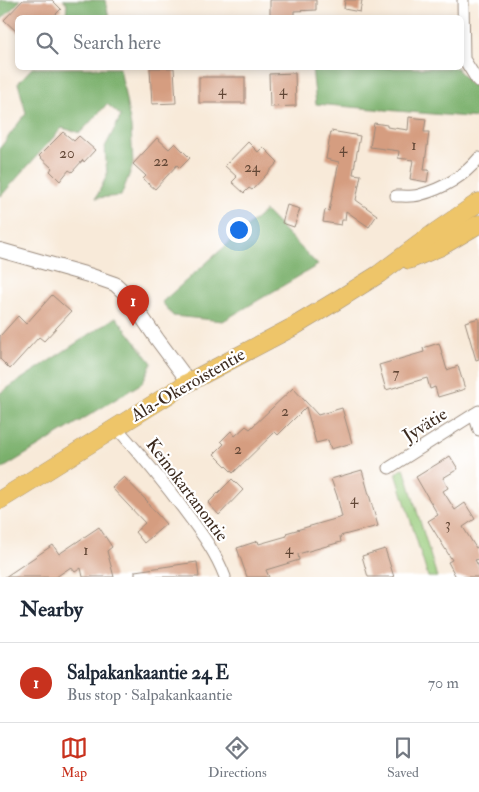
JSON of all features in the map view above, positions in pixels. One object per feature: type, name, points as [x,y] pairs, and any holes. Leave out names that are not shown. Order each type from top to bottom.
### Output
[{"type":"main road","name":"Ala-Okeroistentie","points":[[0,500],[189,382],[293,327],[379,274],[479,202]]},
{"type":"main road","name":"Ala-Okeroistentie","points":[[379,274],[440,246],[479,224]]},
{"type":"street","points":[[463,0],[463,15]]},
{"type":"street","points":[[464,59],[479,82]]},
{"type":"street","points":[[396,196],[418,196],[440,188],[470,169],[479,158]]},
{"type":"street","points":[[0,250],[115,284],[127,295],[189,382]]},
{"type":"street","points":[[477,412],[479,430]]},
{"type":"street","name":"Jyvätie","points":[[389,468],[477,412]]},
{"type":"street","name":"Keinokartanontie","points":[[116,427],[170,490],[204,537],[214,552],[224,577]]},
{"type":"green space","points":[[0,0],[21,0],[0,21]]},
{"type":"green space","points":[[63,0],[105,0],[109,15],[66,15],[67,3]]},
{"type":"green space","points":[[30,70],[120,70],[131,127],[133,165],[121,196],[96,198],[107,175],[105,147],[121,116],[107,104],[80,133],[62,128],[0,197],[0,148],[26,113],[18,83]]},
{"type":"green space","points":[[312,70],[458,70],[479,90],[479,118],[316,104]]},
{"type":"green space","points":[[265,211],[318,265],[223,321],[173,316],[162,302]]},
{"type":"green space","points":[[116,317],[152,363],[142,383],[0,470],[0,393]]},
{"type":"green space","points":[[404,468],[437,577],[428,577],[396,473]]},
{"type":"building","points":[[23,0],[52,0],[61,9],[55,15],[15,15],[15,30],[4,20]]},
{"type":"building","points":[[270,0],[316,0],[316,10],[294,11],[294,15],[270,15]]},
{"type":"building","points":[[345,0],[362,0],[360,12],[344,9]]},
{"type":"building","points":[[150,70],[174,70],[176,103],[152,104]]},
{"type":"building","points":[[295,73],[296,106],[270,107],[269,74]]},
{"type":"building","points":[[199,77],[245,77],[245,103],[199,103]]},
{"type":"building","points":[[409,117],[426,119],[424,132],[429,132],[424,170],[429,170],[427,182],[410,179],[413,160],[398,158],[399,151],[370,147],[374,123],[408,130]]},
{"type":"building","points":[[331,131],[360,136],[353,174],[361,175],[356,200],[377,215],[369,227],[346,211],[345,220],[342,220],[341,225],[323,222],[325,210],[329,211],[339,162],[326,159]]},
{"type":"building","points":[[63,132],[74,141],[79,136],[95,150],[72,172],[69,170],[60,181],[50,171],[52,168],[39,156]]},
{"type":"building","points":[[157,138],[169,149],[175,143],[190,158],[180,168],[177,165],[155,189],[143,179],[146,176],[133,164]]},
{"type":"building","points":[[248,142],[258,152],[263,147],[278,162],[252,190],[249,188],[244,193],[232,182],[237,177],[225,166]]},
{"type":"building","points":[[287,205],[300,209],[294,227],[282,223]]},
{"type":"building","points":[[52,295],[71,312],[44,341],[39,337],[10,369],[0,359],[0,336],[18,316],[26,324]]},
{"type":"building","points":[[479,318],[479,359],[476,360],[465,322]]},
{"type":"building","points":[[439,343],[447,370],[458,366],[465,389],[438,397],[435,387],[430,389],[427,378],[386,390],[379,365],[424,352],[423,348]]},
{"type":"building","points":[[293,388],[318,415],[342,408],[352,443],[331,449],[328,440],[316,443],[306,407],[278,435],[275,432],[233,473],[214,454],[224,444],[221,441],[231,431],[235,436],[246,426],[250,429]]},
{"type":"building","points":[[450,456],[458,469],[443,478],[448,488],[443,491],[455,510],[465,503],[475,519],[463,527],[476,548],[479,546],[479,559],[475,560],[479,567],[479,577],[456,577],[448,562],[452,560],[428,521],[438,515],[416,477]]},
{"type":"building","points":[[362,470],[378,526],[340,536],[341,542],[298,554],[299,560],[266,570],[269,577],[247,577],[237,548],[258,541],[259,544],[287,536],[286,533],[342,517],[331,479]]},
{"type":"building","points":[[124,477],[166,524],[144,543],[135,532],[145,523],[112,488]]},
{"type":"building","points":[[232,479],[243,490],[219,515],[208,503]]},
{"type":"building","points":[[99,527],[112,547],[107,551],[114,577],[83,577],[81,568],[75,572],[71,567],[56,577],[5,577],[53,545],[59,554]]},
{"type":"building","points":[[385,549],[394,577],[368,577],[362,556]]},
{"type":"building","points":[[197,562],[199,577],[135,577],[135,571]]},
{"type":"place","name":"Salpakankaantie 24 E","points":[[133,326]]}]
